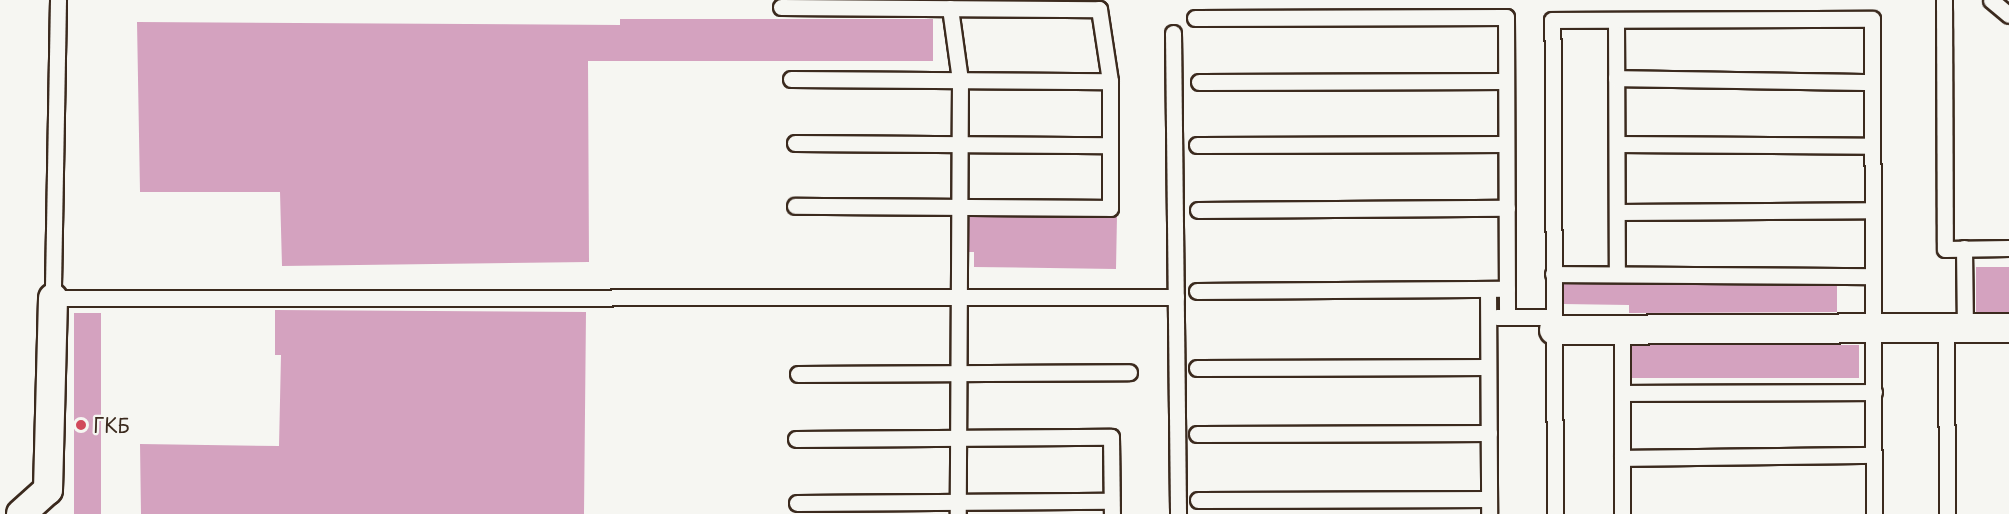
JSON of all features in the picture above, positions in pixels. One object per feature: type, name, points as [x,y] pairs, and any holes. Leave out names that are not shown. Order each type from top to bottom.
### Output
[{"type":"street","points":[[21,514],[48,502],[53,298]]},
{"type":"street","points":[[1553,323],[1622,330],[2009,328]]},
{"type":"lane","points":[[58,0],[53,298],[1176,297]]},
{"type":"lane","points":[[1944,0],[1945,249],[2009,248]]},
{"type":"lane","points":[[1991,0],[2009,15]]},
{"type":"lane","points":[[782,7],[1099,9],[1110,81],[1110,208],[795,206]]},
{"type":"lane","points":[[950,8],[960,80],[957,298],[958,508]]},
{"type":"lane","points":[[1195,18],[1506,17],[1507,317]]},
{"type":"lane","points":[[1555,514],[1552,20],[1872,19],[1874,514]]},
{"type":"lane","points":[[1616,20],[1617,274]]},
{"type":"lane","points":[[1173,33],[1178,514]]},
{"type":"lane","points":[[1616,78],[1872,82]]},
{"type":"lane","points":[[791,79],[1110,81]]},
{"type":"lane","points":[[1199,82],[1506,81]]},
{"type":"lane","points":[[795,143],[1110,145]]},
{"type":"lane","points":[[1197,145],[1506,144]]},
{"type":"lane","points":[[1617,144],[1872,146]]},
{"type":"lane","points":[[1198,210],[1507,208]]},
{"type":"lane","points":[[1617,212],[1873,210]]},
{"type":"lane","points":[[1947,514],[1956,328],[1964,248]]},
{"type":"lane","points":[[1553,274],[1873,276]]},
{"type":"lane","points":[[1198,500],[1489,506],[1488,289]]},
{"type":"lane","points":[[1197,291],[1507,289]]},
{"type":"lane","points":[[1488,317],[1553,323]]},
{"type":"lane","points":[[1622,330],[1622,514]]},
{"type":"lane","points":[[1197,368],[1488,367]]},
{"type":"lane","points":[[798,374],[1129,372]]},
{"type":"lane","points":[[1622,393],[1874,392]]},
{"type":"lane","points":[[1197,434],[1489,433]]},
{"type":"lane","points":[[796,439],[1111,437],[1111,507],[958,508],[797,503]]},
{"type":"lane","points":[[1622,458],[1874,455]]},
{"type":"building","points":[[620,19],[933,19],[933,61],[588,61],[589,262],[282,266],[280,192],[140,192],[137,22],[620,25]]},
{"type":"building","points":[[1117,216],[1116,269],[974,267],[974,252],[969,252],[969,217]]},
{"type":"building","points":[[1976,267],[2009,267],[2009,312],[1976,312]]},
{"type":"building","points":[[1563,284],[1837,286],[1837,312],[1629,313],[1629,305],[1563,304]]},
{"type":"building","points":[[275,310],[586,312],[584,514],[141,514],[140,444],[279,446],[281,355],[275,355]]},
{"type":"building","points":[[74,313],[101,313],[101,514],[74,514]]},
{"type":"building","points":[[1632,345],[1859,345],[1859,378],[1632,378]]},
{"type":"place","name":"ГКБ","points":[[81,425]]}]
